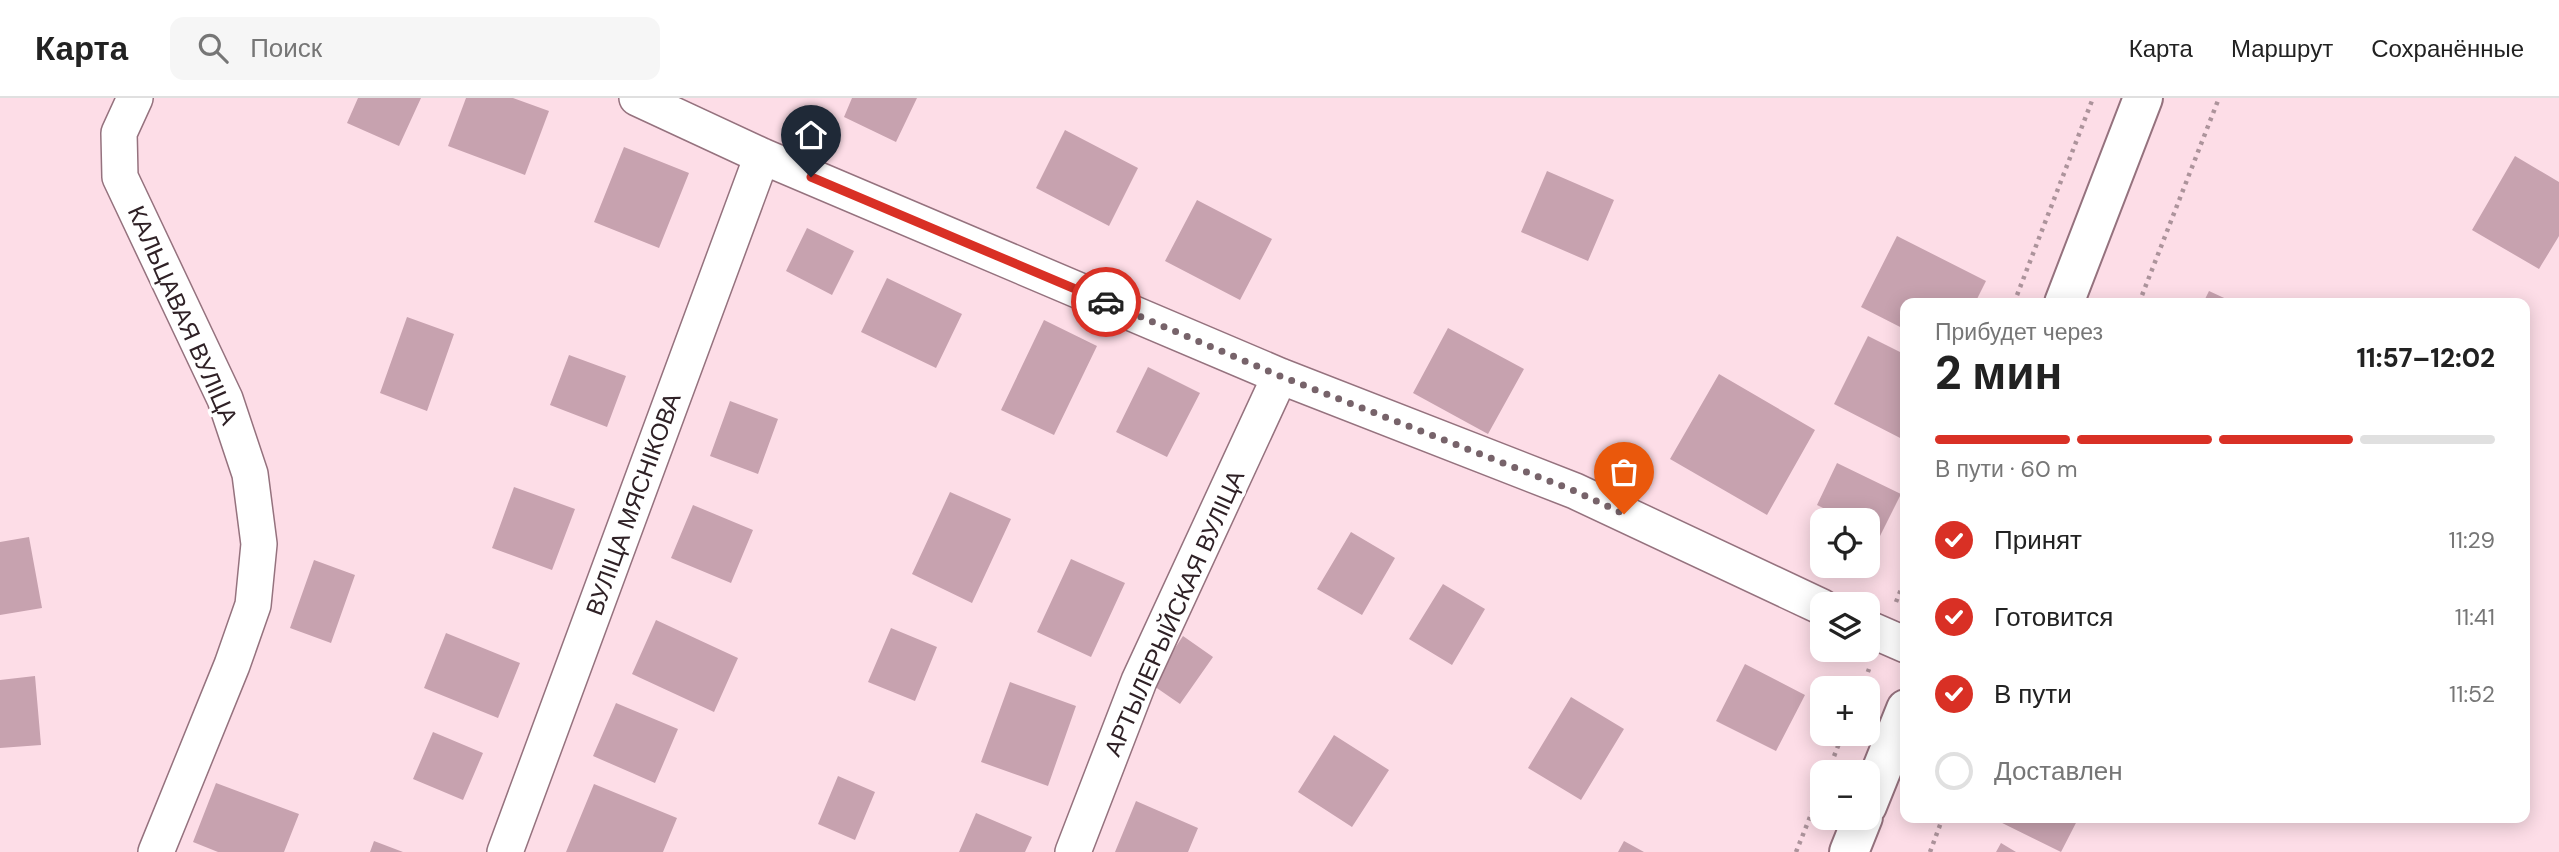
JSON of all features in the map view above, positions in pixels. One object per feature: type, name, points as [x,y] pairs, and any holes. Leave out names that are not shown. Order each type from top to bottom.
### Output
[{"type":"main road","points":[[2066,298],[2143,98]]},
{"type":"main road","points":[[1880,774],[1900,724]]},
{"type":"main road","points":[[1849,852],[1858,830]]},
{"type":"street","name":"КАЛЬЦАВАЯ ВУЛІЦА","points":[[135,98],[119,133],[120,177],[225,399],[250,474],[259,544],[253,605],[232,665],[156,852]]},
{"type":"street","points":[[637,98],[762,156],[1280,376],[1575,491],[1810,601]]},
{"type":"street","name":"ВУЛІЦА МЯСНІКОВА","points":[[505,852],[762,156]]},
{"type":"street","name":"АРТЫЛЕРЫЙСКАЯ ВУЛІЦА","points":[[1073,852],[1139,681],[1280,376]]},
{"type":"street","points":[[1880,634],[1900,642]]},
{"type":"path","points":[[2016,298],[2093,98]]},
{"type":"path","points":[[2141,298],[2219,98]]},
{"type":"path","points":[[1796,852],[1810,817]]},
{"type":"path","points":[[1930,852],[1941,823]]},
{"type":"building","points":[[358,98],[421,98],[399,146],[347,123]]},
{"type":"building","points":[[466,98],[513,98],[549,111],[525,175],[448,146]]},
{"type":"building","points":[[852,98],[917,98],[896,142],[844,117]]},
{"type":"building","points":[[1065,130],[1138,168],[1109,226],[1036,188]]},
{"type":"building","points":[[624,147],[689,173],[659,248],[594,222]]},
{"type":"building","points":[[2515,156],[2559,182],[2559,236],[2539,269],[2472,230]]},
{"type":"building","points":[[1547,171],[1614,200],[1588,261],[1521,232]]},
{"type":"building","points":[[1197,200],[1272,239],[1240,300],[1165,261]]},
{"type":"building","points":[[807,228],[854,251],[832,295],[786,271]]},
{"type":"building","points":[[1897,236],[1986,281],[1978,298],[1900,298],[1900,327],[1861,307]]},
{"type":"building","points":[[887,278],[962,314],[936,368],[861,332]]},
{"type":"building","points":[[2209,291],[2224,298],[2206,298]]},
{"type":"building","points":[[407,317],[454,334],[427,411],[380,393]]},
{"type":"building","points":[[1044,320],[1097,346],[1054,435],[1001,410]]},
{"type":"building","points":[[1448,328],[1524,369],[1488,434],[1413,393]]},
{"type":"building","points":[[1868,336],[1900,352],[1900,438],[1834,404]]},
{"type":"building","points":[[569,355],[626,376],[607,427],[550,405]]},
{"type":"building","points":[[1148,367],[1200,393],[1167,457],[1116,432]]},
{"type":"building","points":[[1719,374],[1815,430],[1767,515],[1670,459]]},
{"type":"building","points":[[730,401],[778,419],[758,474],[710,456]]},
{"type":"building","points":[[1837,463],[1900,494],[1880,536],[1880,508],[1823,508],[1817,505]]},
{"type":"building","points":[[514,487],[575,509],[552,570],[492,548]]},
{"type":"building","points":[[950,492],[1011,519],[972,603],[912,574]]},
{"type":"building","points":[[693,505],[753,530],[731,583],[671,558]]},
{"type":"building","points":[[1351,532],[1395,558],[1362,615],[1317,589]]},
{"type":"building","points":[[29,537],[42,608],[0,615],[0,542]]},
{"type":"building","points":[[1071,559],[1125,583],[1091,657],[1037,632]]},
{"type":"building","points":[[314,560],[355,575],[331,643],[290,628]]},
{"type":"building","points":[[1443,584],[1485,609],[1452,665],[1409,639]]},
{"type":"building","points":[[656,620],[738,658],[714,712],[632,674]]},
{"type":"building","points":[[891,628],[937,647],[915,701],[868,682]]},
{"type":"building","points":[[446,633],[520,663],[498,718],[424,688]]},
{"type":"building","points":[[1183,636],[1213,657],[1180,704],[1151,684]]},
{"type":"building","points":[[1745,664],[1805,695],[1776,751],[1716,721]]},
{"type":"building","points":[[35,676],[41,745],[0,748],[0,680]]},
{"type":"building","points":[[1010,682],[1076,706],[1048,786],[981,762]]},
{"type":"building","points":[[1571,697],[1624,729],[1581,800],[1528,768]]},
{"type":"building","points":[[616,703],[678,729],[655,783],[593,756]]},
{"type":"building","points":[[433,732],[483,753],[463,800],[413,779]]},
{"type":"building","points":[[1334,735],[1389,770],[1352,827],[1298,792]]},
{"type":"building","points":[[838,776],[875,792],[855,840],[818,824]]},
{"type":"building","points":[[216,783],[299,814],[284,852],[218,852],[193,842]]},
{"type":"building","points":[[594,784],[677,818],[663,852],[566,852]]},
{"type":"building","points":[[1136,801],[1198,828],[1188,852],[1115,852]]},
{"type":"building","points":[[976,813],[1032,837],[1025,852],[959,852]]},
{"type":"building","points":[[2002,823],[2076,823],[2061,852]]},
{"type":"building","points":[[374,841],[403,852],[370,852]]},
{"type":"building","points":[[1624,841],[1644,852],[1618,852]]},
{"type":"building","points":[[2001,843],[2016,852],[1996,852]]},
{"type":"way so far","points":[[1106,302],[1280,376],[1575,491],[1624,514]]},
{"type":"route","points":[[811,177],[1106,302]]}]
